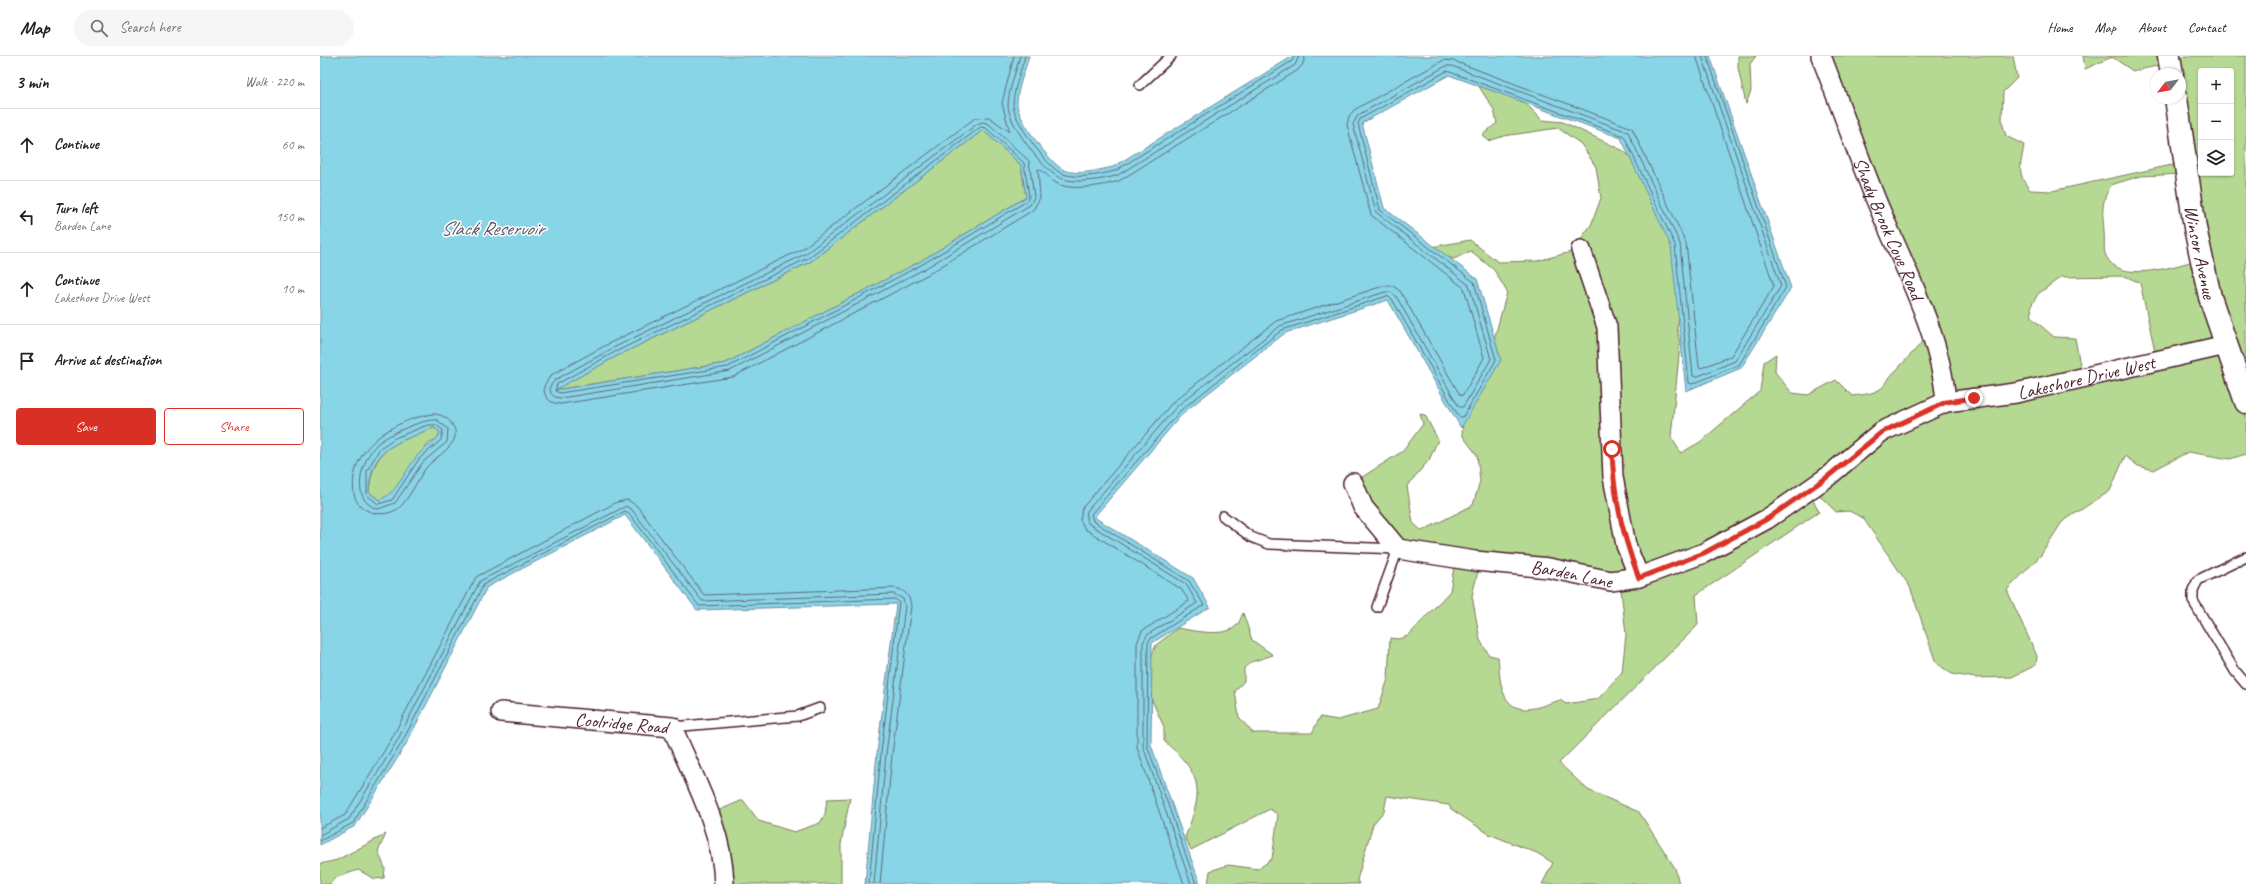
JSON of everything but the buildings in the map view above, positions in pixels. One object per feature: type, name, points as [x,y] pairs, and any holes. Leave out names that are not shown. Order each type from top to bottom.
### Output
[{"type":"street","name":"Shady Brook Cove Road","points":[[1821,56],[1876,199],[1921,307],[1933,341],[1945,389],[1946,402]]},
{"type":"street","points":[[2169,56],[2171,68]]},
{"type":"street","name":"Winsor Avenue","points":[[2177,104],[2195,228],[2210,297],[2246,402]]},
{"type":"street","points":[[1581,250],[1607,328],[1613,477],[1626,545],[1639,578]]},
{"type":"street","name":"Lakeshore Drive West","points":[[1946,402],[2016,392],[2226,345]]},
{"type":"street","name":"Barden Lane","points":[[1398,549],[1475,561],[1549,568],[1611,581],[1639,578],[1704,553],[1767,519],[1826,478],[1882,432],[1946,402]]},
{"type":"street","points":[[1353,483],[1363,506],[1398,549]]},
{"type":"street","name":"Coolridge Road","points":[[501,712],[672,727],[707,810],[724,864],[724,884]]},
{"type":"lane","points":[[1140,85],[1171,56]]},
{"type":"lane","points":[[1223,516],[1251,537],[1269,544],[1398,549],[1377,606]]},
{"type":"lane","points":[[2246,557],[2198,580],[2193,590],[2193,601],[2235,671],[2246,684]]},
{"type":"lane","points":[[672,727],[798,716],[820,708]]},
{"type":"green space","points":[[1738,56],[1756,56],[1750,64],[1751,91],[1746,104],[1738,68]]},
{"type":"green space","points":[[1819,56],[2013,56],[2017,78],[2003,92],[2002,122],[2006,136],[2024,145],[2021,174],[2030,190],[2052,191],[2181,163],[2180,104],[2186,104],[2186,68],[2172,68],[2167,64],[2133,71],[2112,57],[2085,69],[2083,56],[2246,56],[2246,454],[2230,459],[2188,452],[2154,470],[2138,466],[2125,456],[2110,491],[2062,522],[2041,555],[2007,590],[2037,656],[2036,665],[2012,677],[1975,678],[1952,674],[1936,663],[1910,587],[1863,518],[1849,511],[1836,512],[1814,490],[1809,492],[1819,512],[1696,595],[1698,625],[1559,763],[1588,790],[1639,812],[1675,868],[1679,884],[1542,884],[1553,863],[1537,853],[1489,834],[1451,809],[1449,805],[1387,796],[1384,811],[1373,824],[1357,880],[1359,884],[1208,884],[1210,871],[1228,865],[1258,869],[1272,859],[1278,815],[1270,809],[1191,850],[1185,837],[1195,807],[1197,795],[1196,784],[1193,774],[1186,764],[1164,741],[1164,727],[1149,694],[1146,668],[1156,645],[1178,628],[1216,633],[1230,630],[1238,624],[1243,613],[1252,640],[1273,655],[1251,662],[1244,668],[1244,681],[1235,691],[1239,717],[1253,733],[1312,733],[1320,717],[1338,720],[1378,709],[1388,679],[1390,638],[1398,639],[1408,636],[1450,591],[1457,549],[1409,542],[1401,538],[1367,504],[1359,479],[1403,451],[1423,424],[1420,414],[1425,415],[1438,440],[1429,460],[1407,486],[1413,523],[1422,531],[1473,505],[1480,481],[1477,455],[1462,435],[1463,420],[1486,369],[1507,292],[1494,270],[1471,251],[1454,259],[1420,249],[1470,240],[1498,262],[1537,261],[1571,252],[1591,225],[1601,198],[1596,167],[1581,144],[1558,128],[1504,136],[1489,141],[1482,135],[1497,123],[1494,110],[1471,74],[1496,73],[1542,120],[1563,122],[1624,151],[1660,188],[1683,220],[1682,304],[1677,328],[1680,345],[1671,437],[1681,453],[1700,442],[1760,391],[1764,362],[1776,354],[1775,372],[1792,393],[1808,395],[1836,380],[1852,396],[1863,395],[1878,390],[1927,337]],"holes":[[[2184,174],[2197,260],[2162,269],[2135,272],[2123,270],[2113,265],[2105,254],[2103,213],[2105,197],[2111,185],[2140,176]],[[2125,276],[2140,283],[2157,360],[2082,376],[2075,338],[2054,337],[2032,318],[2031,306],[2038,294],[2061,277]],[[1482,554],[1620,582],[1626,634],[1622,672],[1598,699],[1566,704],[1560,700],[1543,706],[1526,709],[1517,708],[1506,698],[1501,682],[1498,657],[1489,655],[1480,640],[1472,596]]]},
{"type":"green space","points":[[983,130],[1021,165],[1026,197],[919,262],[726,363],[554,390],[617,356],[810,262]]},
{"type":"green space","points":[[434,428],[440,432],[438,438],[428,444],[389,497],[379,500],[369,492],[370,481],[376,464],[385,451],[401,441]]},
{"type":"green space","points":[[850,798],[841,844],[841,884],[722,884],[708,815],[743,800],[759,821],[794,832],[820,823],[825,814],[827,799]]},
{"type":"green space","points":[[386,834],[378,851],[385,868],[384,878],[375,879],[358,870],[335,878],[330,884],[320,884],[320,864],[337,860]]},
{"type":"water","name":"Slack Reservoir","points":[[320,56],[1029,56],[1018,92],[1018,111],[1028,130],[1051,160],[1064,170],[1070,172],[1088,172],[1113,167],[1293,56],[1710,56],[1791,288],[1741,368],[1686,391],[1671,246],[1621,138],[1449,75],[1362,123],[1384,208],[1477,279],[1501,360],[1461,428],[1388,300],[1285,333],[1184,412],[1094,517],[1193,578],[1210,607],[1152,643],[1151,745],[1200,884],[865,884],[877,753],[896,604],[697,610],[625,515],[487,587],[405,746],[355,826],[320,845]],"holes":[[[983,130],[1021,165],[1026,197],[919,262],[726,363],[555,390],[617,356],[810,262]],[[434,428],[440,432],[439,435],[416,458],[392,492],[379,500],[369,492],[370,481],[375,464],[385,451],[401,441]]]},
{"type":"route","points":[[1612,449],[1613,477],[1626,545],[1639,578],[1704,553],[1767,519],[1826,478],[1882,432],[1946,402],[1974,398]]}]
